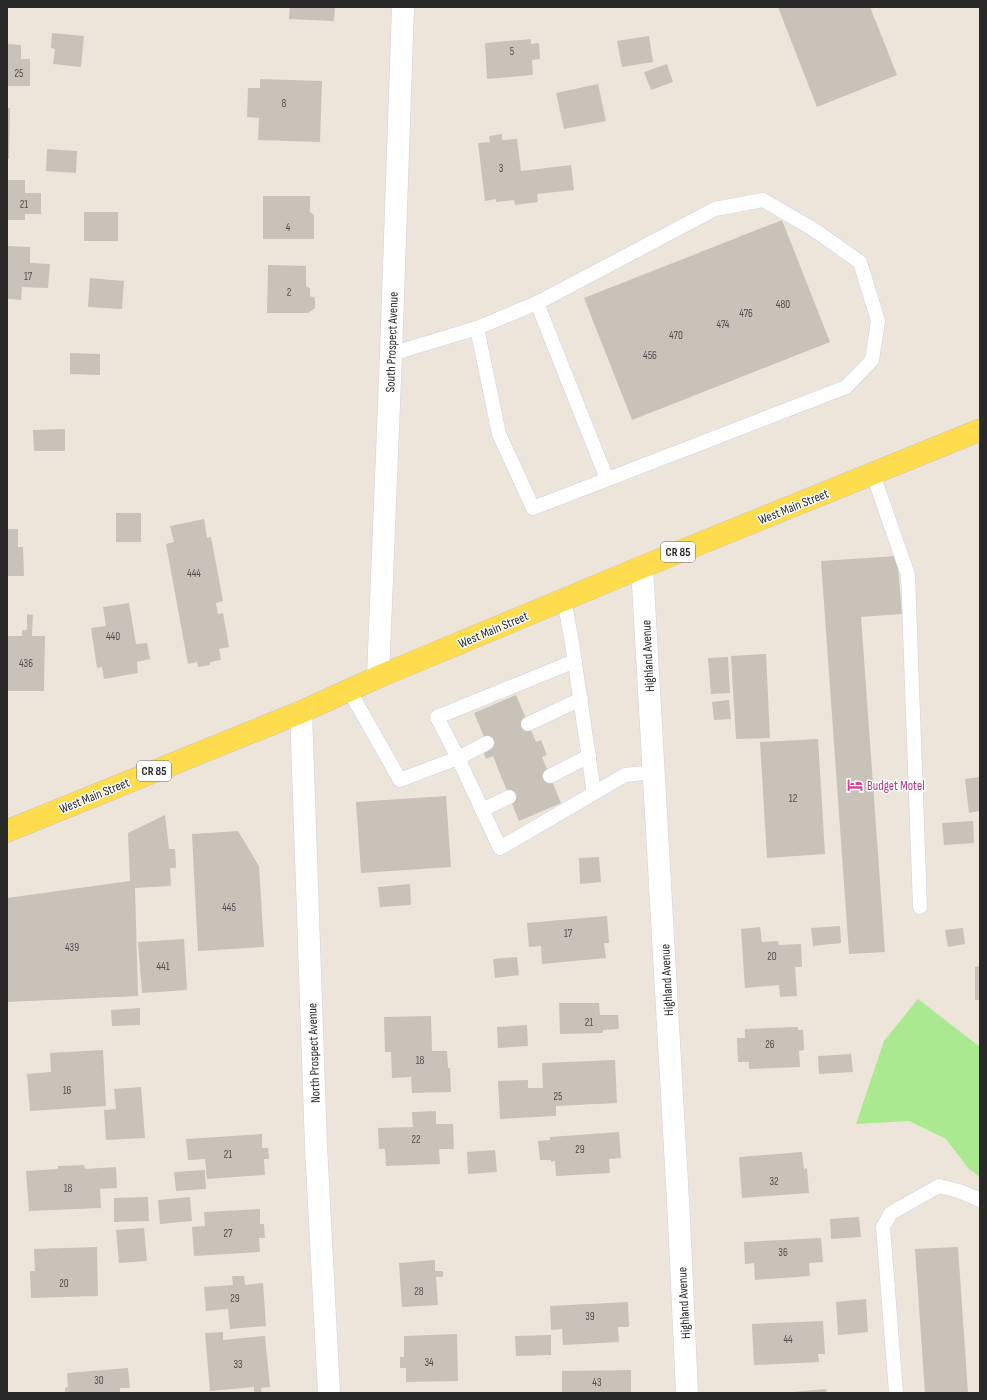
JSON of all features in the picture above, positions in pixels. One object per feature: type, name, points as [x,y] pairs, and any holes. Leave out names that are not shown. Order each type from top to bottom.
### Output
[{"type":"main road","name":"West Main Street","points":[[7,831],[300,712],[378,677],[564,599],[980,430]]},
{"type":"street","name":"South Prospect Avenue","points":[[378,677],[403,7]]},
{"type":"street","name":"Highland Avenue","points":[[642,567],[680,1220],[687,1393]]},
{"type":"street","name":"North Prospect Avenue","points":[[300,712],[316,1146],[329,1393]]},
{"type":"lane","points":[[391,354],[477,328],[537,303],[715,209],[763,200],[813,228],[860,262],[878,321],[872,360],[846,387],[533,508],[498,434],[477,328]]},
{"type":"lane","points":[[537,303],[607,480]]},
{"type":"lane","points":[[873,474],[908,575],[920,907]]},
{"type":"lane","points":[[564,599],[581,699],[594,793]]},
{"type":"lane","points":[[575,661],[437,717],[500,848],[625,775],[654,772]]},
{"type":"lane","points":[[349,690],[400,780],[458,758],[487,743]]},
{"type":"lane","points":[[528,724],[581,699]]},
{"type":"lane","points":[[550,776],[589,756]]},
{"type":"lane","points":[[482,810],[510,797]]},
{"type":"lane","points":[[896,1393],[884,1227],[891,1212],[939,1186],[959,1191],[980,1200]]},
{"type":"green space","points":[[918,999],[980,1047],[980,1177],[969,1169],[946,1139],[909,1121],[856,1124],[884,1041]]},
{"type":"building","points":[[290,7],[335,7],[334,21],[289,19]]},
{"type":"building","points":[[778,7],[870,7],[897,75],[817,107]]},
{"type":"building","points":[[52,33],[84,36],[81,67],[53,64],[55,49],[51,48]]},
{"type":"building","points":[[649,36],[653,62],[622,67],[617,41]]},
{"type":"building","points":[[531,39],[531,44],[539,43],[540,59],[532,60],[533,75],[487,79],[485,43]]},
{"type":"building","points":[[7,44],[21,45],[21,59],[30,59],[30,86],[7,86]]},
{"type":"building","points":[[667,64],[673,82],[651,90],[644,72]]},
{"type":"building","points":[[260,79],[322,81],[320,142],[258,140],[259,118],[247,117],[248,88],[260,88]]},
{"type":"building","points":[[598,84],[606,121],[564,129],[556,93]]},
{"type":"building","points":[[7,108],[10,108],[9,159],[7,159]]},
{"type":"building","points":[[502,134],[502,140],[517,139],[521,171],[571,165],[574,190],[537,194],[538,202],[515,205],[514,200],[496,202],[496,199],[485,201],[478,143],[490,142],[489,136]]},
{"type":"building","points":[[47,149],[77,151],[76,173],[46,171]]},
{"type":"building","points":[[7,180],[25,180],[25,193],[41,193],[41,214],[25,214],[25,220],[7,220]]},
{"type":"building","points":[[263,196],[310,196],[310,212],[314,215],[314,239],[263,239]]},
{"type":"building","points":[[84,212],[118,212],[118,241],[84,241]]},
{"type":"building","points":[[782,220],[830,342],[632,420],[584,298]]},
{"type":"building","points":[[7,246],[30,247],[30,263],[50,264],[48,288],[22,287],[21,300],[7,299]]},
{"type":"building","points":[[268,265],[306,266],[306,286],[310,288],[310,296],[315,298],[315,308],[308,313],[267,313]]},
{"type":"building","points":[[90,278],[124,281],[122,309],[88,307]]},
{"type":"building","points":[[70,353],[100,354],[100,375],[70,374]]},
{"type":"building","points":[[65,429],[65,451],[34,451],[33,430]]},
{"type":"building","points":[[116,513],[141,513],[141,542],[116,542]]},
{"type":"building","points":[[204,519],[207,538],[211,537],[223,601],[216,603],[218,614],[223,613],[229,647],[219,649],[221,660],[210,662],[210,665],[198,667],[197,662],[188,664],[166,544],[174,542],[170,526]]},
{"type":"building","points":[[7,529],[18,529],[18,547],[23,547],[24,576],[7,576]]},
{"type":"building","name":"Budget Motel","points":[[897,556],[902,614],[861,617],[885,952],[849,954],[821,561]]},
{"type":"building","points":[[129,603],[136,644],[147,643],[150,659],[137,662],[138,673],[104,679],[102,667],[97,668],[91,628],[106,626],[103,607]]},
{"type":"building","points":[[27,614],[33,615],[32,636],[45,636],[44,691],[7,691],[7,636],[22,636],[22,630],[27,630]]},
{"type":"building","points":[[766,654],[770,738],[736,739],[731,656]]},
{"type":"building","points":[[728,657],[730,693],[711,694],[708,658]]},
{"type":"building","points":[[516,695],[536,742],[541,740],[547,755],[542,757],[561,803],[519,821],[493,756],[486,759],[483,751],[489,748],[474,713]]},
{"type":"building","points":[[729,700],[731,719],[714,720],[712,702]]},
{"type":"building","points":[[818,739],[825,854],[767,858],[760,742]]},
{"type":"building","points":[[980,777],[980,811],[969,813],[965,779]]},
{"type":"building","points":[[446,796],[451,867],[361,873],[356,802]]},
{"type":"building","points":[[165,815],[169,849],[175,849],[176,868],[170,868],[171,886],[135,888],[138,996],[7,1002],[7,898],[130,881],[128,833]]},
{"type":"building","points":[[973,821],[974,843],[944,845],[942,823]]},
{"type":"building","points":[[238,831],[259,866],[264,947],[198,951],[192,834]]},
{"type":"building","points":[[599,857],[601,882],[580,884],[579,858]]},
{"type":"building","points":[[410,884],[411,905],[380,907],[378,887]]},
{"type":"building","points":[[607,916],[609,943],[604,943],[606,958],[542,964],[541,946],[529,947],[527,923]]},
{"type":"building","points":[[840,926],[841,943],[813,946],[811,928]]},
{"type":"building","points":[[760,927],[762,942],[778,941],[779,945],[801,944],[802,967],[795,967],[797,996],[780,997],[779,985],[745,988],[741,929]]},
{"type":"building","points":[[963,928],[965,944],[948,947],[945,930]]},
{"type":"building","points":[[184,939],[187,990],[142,993],[138,942]]},
{"type":"building","points":[[517,957],[519,975],[495,978],[493,959]]},
{"type":"building","points":[[980,966],[980,1000],[975,1000],[975,967]]},
{"type":"building","points":[[559,1003],[599,1003],[600,1015],[618,1015],[619,1029],[603,1030],[603,1033],[560,1034]]},
{"type":"building","points":[[140,1008],[140,1025],[112,1026],[111,1010]]},
{"type":"building","points":[[431,1016],[432,1051],[447,1051],[448,1068],[450,1068],[451,1092],[412,1093],[411,1077],[392,1078],[391,1052],[385,1052],[384,1017]]},
{"type":"building","points":[[527,1025],[528,1046],[498,1048],[497,1027]]},
{"type":"building","points":[[798,1027],[798,1030],[803,1030],[804,1050],[799,1051],[800,1067],[749,1069],[749,1062],[738,1062],[737,1038],[745,1038],[745,1029]]},
{"type":"building","points":[[103,1050],[106,1106],[30,1111],[27,1074],[51,1072],[50,1053]]},
{"type":"building","points":[[851,1054],[853,1072],[819,1074],[818,1056]]},
{"type":"building","points":[[615,1060],[617,1103],[556,1106],[556,1116],[500,1119],[498,1081],[528,1080],[528,1088],[543,1088],[542,1063]]},
{"type":"building","points":[[141,1087],[145,1138],[106,1140],[104,1110],[116,1109],[114,1089]]},
{"type":"building","points":[[436,1111],[436,1124],[453,1124],[454,1149],[439,1149],[440,1164],[386,1166],[385,1149],[379,1149],[378,1128],[413,1127],[412,1112]]},
{"type":"building","points":[[619,1132],[621,1158],[609,1159],[610,1173],[556,1176],[555,1161],[551,1162],[551,1160],[540,1160],[538,1141],[550,1140],[550,1137]]},
{"type":"building","points":[[262,1134],[262,1148],[268,1148],[269,1159],[264,1159],[265,1175],[207,1179],[205,1159],[188,1160],[186,1139]]},
{"type":"building","points":[[495,1150],[497,1172],[468,1174],[467,1152]]},
{"type":"building","points":[[802,1152],[804,1169],[807,1168],[809,1193],[742,1198],[739,1157]]},
{"type":"building","points":[[84,1165],[85,1169],[116,1167],[117,1188],[100,1189],[101,1208],[29,1211],[26,1171],[58,1169],[58,1166]]},
{"type":"building","points":[[205,1170],[206,1189],[176,1191],[174,1172]]},
{"type":"building","points":[[148,1197],[149,1221],[114,1222],[114,1198]]},
{"type":"building","points":[[190,1197],[192,1221],[160,1224],[158,1200]]},
{"type":"building","points":[[260,1209],[260,1224],[264,1224],[265,1238],[259,1238],[260,1252],[194,1256],[192,1227],[205,1226],[204,1212]]},
{"type":"building","points":[[859,1217],[861,1237],[831,1239],[830,1219]]},
{"type":"building","points":[[144,1228],[147,1261],[119,1263],[116,1230]]},
{"type":"building","points":[[821,1238],[823,1262],[809,1263],[810,1276],[755,1280],[754,1263],[745,1264],[744,1242]]},
{"type":"building","points":[[97,1247],[98,1296],[31,1298],[30,1271],[35,1271],[34,1249]]},
{"type":"building","points":[[958,1247],[968,1393],[925,1393],[915,1249]]},
{"type":"building","points":[[435,1260],[435,1271],[443,1271],[443,1277],[436,1277],[438,1305],[402,1307],[399,1263]]},
{"type":"building","points":[[232,1276],[244,1276],[245,1285],[263,1283],[266,1326],[230,1329],[228,1309],[206,1311],[204,1287],[233,1285]]},
{"type":"building","points":[[866,1299],[868,1332],[838,1335],[836,1302]]},
{"type":"building","points":[[628,1302],[629,1327],[618,1327],[619,1342],[563,1345],[562,1329],[551,1330],[550,1306]]},
{"type":"building","points":[[823,1321],[825,1354],[818,1354],[819,1362],[754,1365],[752,1324]]},
{"type":"building","points":[[223,1332],[223,1340],[265,1336],[270,1387],[261,1388],[262,1393],[254,1393],[254,1387],[210,1391],[205,1333]]},
{"type":"building","points":[[457,1334],[458,1381],[406,1382],[406,1368],[400,1368],[400,1357],[404,1357],[404,1336]]},
{"type":"building","points":[[551,1335],[551,1355],[516,1356],[515,1336]]},
{"type":"building","points":[[128,1368],[130,1388],[120,1388],[120,1393],[65,1393],[65,1388],[68,1387],[67,1373]]},
{"type":"building","points":[[631,1370],[631,1393],[562,1393],[562,1371]]},
{"type":"building","points":[[826,1389],[827,1393],[792,1393],[792,1392]]},
{"type":"place","name":"Budget Motel","points":[[855,785]]}]
